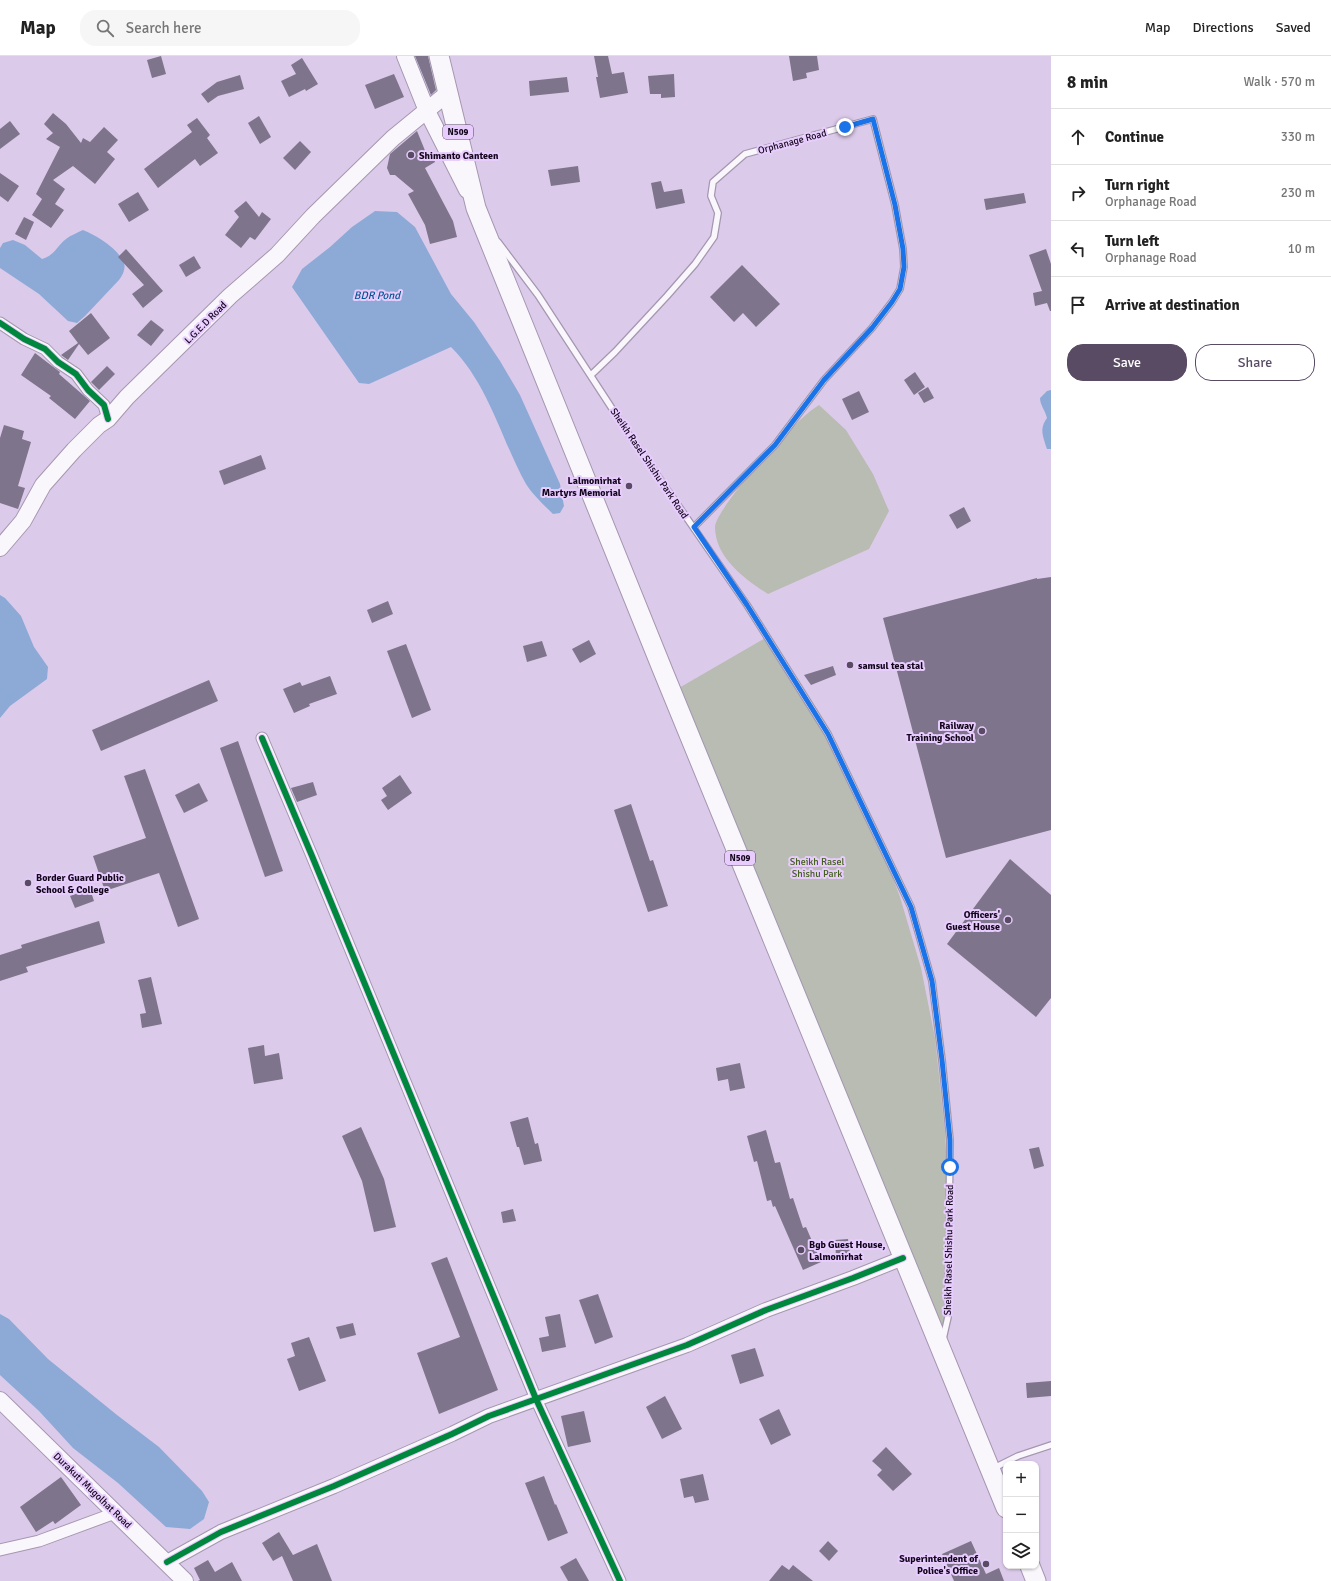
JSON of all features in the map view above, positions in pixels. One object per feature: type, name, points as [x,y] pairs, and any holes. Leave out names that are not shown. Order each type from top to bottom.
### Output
[{"type":"highway","name":"N509","points":[[439,56],[476,208],[663,671],[1003,1501]]},
{"type":"highway","points":[[1031,1569],[1036,1581]]},
{"type":"main road","points":[[405,56],[427,111],[476,208]]},
{"type":"main road","name":"L.G.E.D Road","points":[[0,548],[23,521],[43,485],[74,450],[99,425],[108,419],[127,397],[230,296],[277,254],[393,138],[448,93]]},
{"type":"main road","name":"Durakuti Mugolhat Road","points":[[0,1400],[185,1581]]},
{"type":"street","points":[[0,323],[24,339],[45,349],[58,362],[76,374],[88,390],[104,405],[108,419]]},
{"type":"street","points":[[262,738],[536,1399],[620,1581]]},
{"type":"street","points":[[167,1562],[221,1532],[334,1486],[489,1416],[687,1344],[766,1310],[903,1258]]},
{"type":"street","points":[[0,1550],[39,1541],[115,1512]]},
{"type":"lane","name":"Orphanage Road","points":[[591,375],[615,352],[695,264],[714,237],[718,213],[711,196],[713,182],[744,154],[873,119],[895,205],[903,249],[904,267],[900,289],[872,328],[824,380],[775,445],[694,527]]},
{"type":"lane","name":"Sheikh Rasel Shishu Park Road","points":[[483,225],[511,257],[538,295],[628,433],[747,605],[828,734],[911,907],[932,981],[950,1140],[948,1317],[940,1348]]},
{"type":"lane","points":[[990,1470],[1018,1456],[1051,1445]]},
{"type":"green space","points":[[819,405],[846,430],[873,474],[889,511],[869,549],[768,594],[750,582],[733,567],[720,549],[716,538],[715,527],[727,503],[770,451],[798,422]]},
{"type":"green space","name":"Sheikh Rasel Shishu Park","points":[[767,637],[831,740],[879,840],[900,897],[921,968],[935,1038],[945,1132],[949,1208],[948,1317],[940,1348],[672,692]]},
{"type":"water","name":"BDR Pond","points":[[375,211],[397,212],[415,227],[451,294],[474,322],[500,361],[520,395],[560,484],[564,506],[560,513],[553,514],[535,496],[526,484],[485,395],[464,362],[451,347],[369,384],[359,383],[292,287],[302,269],[352,227]]},
{"type":"water","points":[[83,230],[101,239],[117,252],[124,263],[124,268],[119,280],[77,323],[68,321],[39,294],[0,268],[0,248],[3,243],[13,240],[25,245],[42,259],[53,253],[72,235]]},
{"type":"water","points":[[1051,390],[1051,449],[1047,449],[1042,429],[1047,418],[1040,398],[1047,391]]},
{"type":"water","points":[[0,595],[5,598],[21,616],[34,647],[48,667],[47,679],[10,706],[0,718]]},
{"type":"water","points":[[0,1314],[9,1319],[48,1359],[159,1447],[202,1491],[209,1502],[204,1519],[190,1529],[166,1527],[118,1483],[73,1448],[39,1411],[0,1375]]},
{"type":"building","points":[[161,56],[166,74],[152,78],[147,60]]},
{"type":"building","points":[[415,56],[428,56],[436,90],[431,95]]},
{"type":"building","points":[[594,56],[608,56],[612,74],[624,72],[628,93],[600,98]]},
{"type":"building","points":[[789,56],[817,56],[819,70],[806,73],[807,78],[793,81]]},
{"type":"building","points":[[302,58],[318,84],[306,91],[305,89],[289,97],[281,81],[296,74],[291,65]]},
{"type":"building","points":[[394,74],[404,97],[375,109],[365,85]]},
{"type":"building","points":[[674,74],[675,97],[661,98],[661,94],[650,94],[648,76]]},
{"type":"building","points":[[240,75],[244,89],[218,96],[208,103],[201,94],[217,82]]},
{"type":"building","points":[[567,77],[569,92],[530,96],[529,81]]},
{"type":"building","points":[[53,113],[66,124],[81,143],[83,138],[90,142],[104,127],[118,140],[107,152],[115,159],[95,184],[73,166],[53,180],[65,189],[55,204],[64,210],[51,228],[32,215],[42,199],[36,194],[60,147],[46,139],[53,133],[44,124]]},
{"type":"building","points":[[259,116],[271,137],[260,144],[248,123]]},
{"type":"building","points":[[197,118],[210,135],[207,138],[218,153],[200,166],[195,159],[158,188],[144,169],[192,132],[187,125]]},
{"type":"building","points":[[10,121],[20,134],[0,149],[0,129]]},
{"type":"building","points":[[417,131],[426,153],[431,152],[435,162],[425,168],[453,221],[457,237],[430,244],[425,225],[408,194],[414,191],[395,175],[390,175],[387,168],[390,154]]},
{"type":"building","points":[[300,141],[311,152],[295,170],[283,158]]},
{"type":"building","points":[[578,166],[580,182],[551,186],[548,170]]},
{"type":"building","points":[[0,173],[19,186],[8,202],[0,196]]},
{"type":"building","points":[[661,181],[664,192],[682,189],[685,203],[656,209],[651,183]]},
{"type":"building","points":[[138,192],[149,210],[129,222],[118,204]]},
{"type":"building","points":[[1024,193],[1026,203],[986,210],[984,199]]},
{"type":"building","points":[[246,201],[259,217],[262,212],[271,219],[255,240],[250,237],[241,248],[225,235],[239,217],[234,211]]},
{"type":"building","points":[[24,217],[34,222],[26,240],[15,234]]},
{"type":"building","points":[[126,249],[163,291],[143,308],[132,294],[144,285],[118,257]]},
{"type":"building","points":[[1046,249],[1051,264],[1051,311],[1047,303],[1035,306],[1033,293],[1042,291],[1029,255]]},
{"type":"building","points":[[194,256],[201,268],[186,277],[179,265]]},
{"type":"building","points":[[742,265],[780,304],[756,327],[743,313],[734,322],[710,297]]},
{"type":"building","points":[[91,313],[110,338],[88,355],[79,344],[68,360],[61,355],[78,343],[69,331]]},
{"type":"building","points":[[151,320],[164,330],[151,346],[137,335]]},
{"type":"building","points":[[35,353],[60,372],[59,374],[90,401],[75,419],[49,398],[51,396],[21,375]]},
{"type":"building","points":[[107,366],[115,374],[99,390],[91,382]]},
{"type":"building","points":[[915,372],[925,387],[914,395],[904,380]]},
{"type":"building","points":[[928,387],[934,398],[924,403],[918,393]]},
{"type":"building","points":[[859,391],[869,412],[852,420],[842,399]]},
{"type":"building","points":[[4,425],[24,431],[22,439],[31,442],[18,486],[25,488],[18,509],[0,503],[0,438]]},
{"type":"building","points":[[261,455],[266,469],[224,485],[219,471]]},
{"type":"building","points":[[964,507],[971,521],[957,529],[949,515]]},
{"type":"building","name":"Railway Training School","points":[[1051,577],[1051,830],[946,858],[883,618],[1037,578]]},
{"type":"building","points":[[388,601],[393,614],[372,623],[367,610]]},
{"type":"building","points":[[589,640],[596,654],[580,663],[572,649]]},
{"type":"building","points":[[542,641],[547,656],[527,662],[523,646]]},
{"type":"building","points":[[406,644],[431,710],[412,718],[387,651]]},
{"type":"building","points":[[833,666],[836,675],[811,685],[804,675]]},
{"type":"building","points":[[330,676],[337,694],[309,704],[310,706],[294,713],[283,689],[300,682],[302,686]]},
{"type":"building","points":[[209,680],[218,701],[101,751],[92,730]]},
{"type":"building","points":[[238,741],[283,871],[265,877],[220,748]]},
{"type":"building","points":[[145,769],[199,919],[178,927],[159,873],[105,891],[93,856],[146,838],[124,776]]},
{"type":"building","points":[[400,775],[412,793],[388,810],[381,800],[387,796],[382,788]]},
{"type":"building","points":[[313,782],[317,795],[297,802],[291,788]]},
{"type":"building","points":[[199,783],[208,801],[184,813],[175,795]]},
{"type":"building","points":[[631,804],[650,861],[653,860],[668,906],[648,912],[614,810]]},
{"type":"building","name":"Officers' Guest House","points":[[1010,859],[1051,895],[1051,998],[1036,1017],[947,944]]},
{"type":"building","points":[[90,889],[94,901],[75,908],[70,896]]},
{"type":"building","points":[[99,921],[105,943],[26,967],[28,972],[0,981],[0,955],[22,948],[21,945]]},
{"type":"building","points":[[151,977],[162,1024],[142,1028],[140,1014],[146,1013],[138,980]]},
{"type":"building","points":[[264,1045],[265,1056],[279,1053],[283,1079],[254,1084],[248,1048]]},
{"type":"building","points":[[740,1063],[745,1088],[730,1091],[728,1079],[718,1081],[716,1068]]},
{"type":"building","points":[[528,1117],[535,1144],[538,1143],[542,1161],[524,1165],[510,1122]]},
{"type":"building","points":[[361,1127],[384,1179],[396,1227],[374,1232],[362,1181],[342,1136]]},
{"type":"building","points":[[766,1130],[775,1163],[780,1162],[790,1199],[793,1198],[803,1228],[806,1227],[821,1262],[803,1270],[775,1206],[773,1207],[771,1200],[767,1201],[757,1161],[754,1162],[747,1136]]},
{"type":"building","points":[[1039,1147],[1044,1166],[1034,1169],[1029,1149]]},
{"type":"building","points":[[513,1209],[516,1221],[503,1223],[501,1212]]},
{"type":"building","points":[[848,1239],[850,1255],[836,1256],[835,1240]]},
{"type":"building","points":[[447,1257],[498,1390],[439,1414],[417,1353],[460,1337],[431,1263]]},
{"type":"building","points":[[598,1294],[613,1337],[595,1344],[579,1300]]},
{"type":"building","points":[[560,1314],[566,1347],[542,1352],[539,1338],[549,1336],[545,1317]]},
{"type":"building","points":[[353,1323],[356,1335],[340,1339],[336,1327]]},
{"type":"building","points":[[309,1337],[326,1381],[299,1391],[287,1359],[295,1356],[291,1343]]},
{"type":"building","points":[[755,1348],[764,1376],[740,1384],[731,1355]]},
{"type":"building","points":[[1051,1381],[1051,1396],[1027,1398],[1026,1383]]},
{"type":"building","points":[[665,1396],[682,1429],[662,1439],[646,1407]]},
{"type":"building","points":[[779,1409],[791,1435],[771,1445],[759,1419]]},
{"type":"building","points":[[584,1411],[591,1442],[568,1447],[561,1416]]},
{"type":"building","points":[[886,1447],[912,1474],[893,1491],[877,1475],[882,1470],[872,1461]]},
{"type":"building","points":[[703,1474],[709,1500],[695,1503],[693,1496],[684,1498],[680,1479]]},
{"type":"building","points":[[544,1476],[568,1533],[548,1541],[525,1483]]},
{"type":"building","points":[[61,1477],[81,1505],[55,1524],[53,1521],[36,1532],[20,1507]]},
{"type":"building","points":[[279,1532],[293,1555],[317,1544],[332,1581],[293,1581],[282,1556],[273,1561],[262,1543]]},
{"type":"building","points":[[828,1541],[838,1551],[829,1561],[819,1551]]},
{"type":"building","points":[[971,1541],[986,1574],[999,1568],[1004,1581],[954,1581],[942,1554]]},
{"type":"building","points":[[576,1558],[589,1581],[568,1581],[560,1567]]},
{"type":"building","points":[[208,1560],[215,1572],[232,1562],[242,1581],[198,1581],[200,1580],[194,1568]]},
{"type":"building","points":[[782,1565],[789,1570],[793,1565],[813,1581],[769,1581]]},
{"type":"cycle path","points":[[0,323],[24,339],[45,349],[58,362],[76,374],[88,390],[104,405],[108,419]]},
{"type":"cycle path","points":[[262,738],[536,1399],[620,1581]]},
{"type":"cycle path","points":[[167,1562],[221,1532],[334,1486],[489,1416],[687,1345],[766,1310],[903,1258]]},
{"type":"place","name":"Shimanto Canteen","points":[[411,155]]},
{"type":"place","name":"Lalmonirhat Martyrs Memorial","points":[[629,486]]},
{"type":"place","name":"samsul tea stal","points":[[850,665]]},
{"type":"place","name":"Railway Training School","points":[[982,731]]},
{"type":"place","name":"Border Guard Public School & College","points":[[28,883]]},
{"type":"place","name":"Officers' Guest House","points":[[1008,920]]},
{"type":"place","name":"Bgb Guest House, Lalmonirhat","points":[[801,1250]]},
{"type":"place","name":"Superintendent of Police's Office","points":[[986,1564]]},
{"type":"route","points":[[845,127],[873,119],[895,205],[903,249],[904,267],[900,289],[872,328],[824,380],[775,445],[694,527],[747,605],[828,734],[911,907],[932,981],[950,1140],[950,1167]]}]
